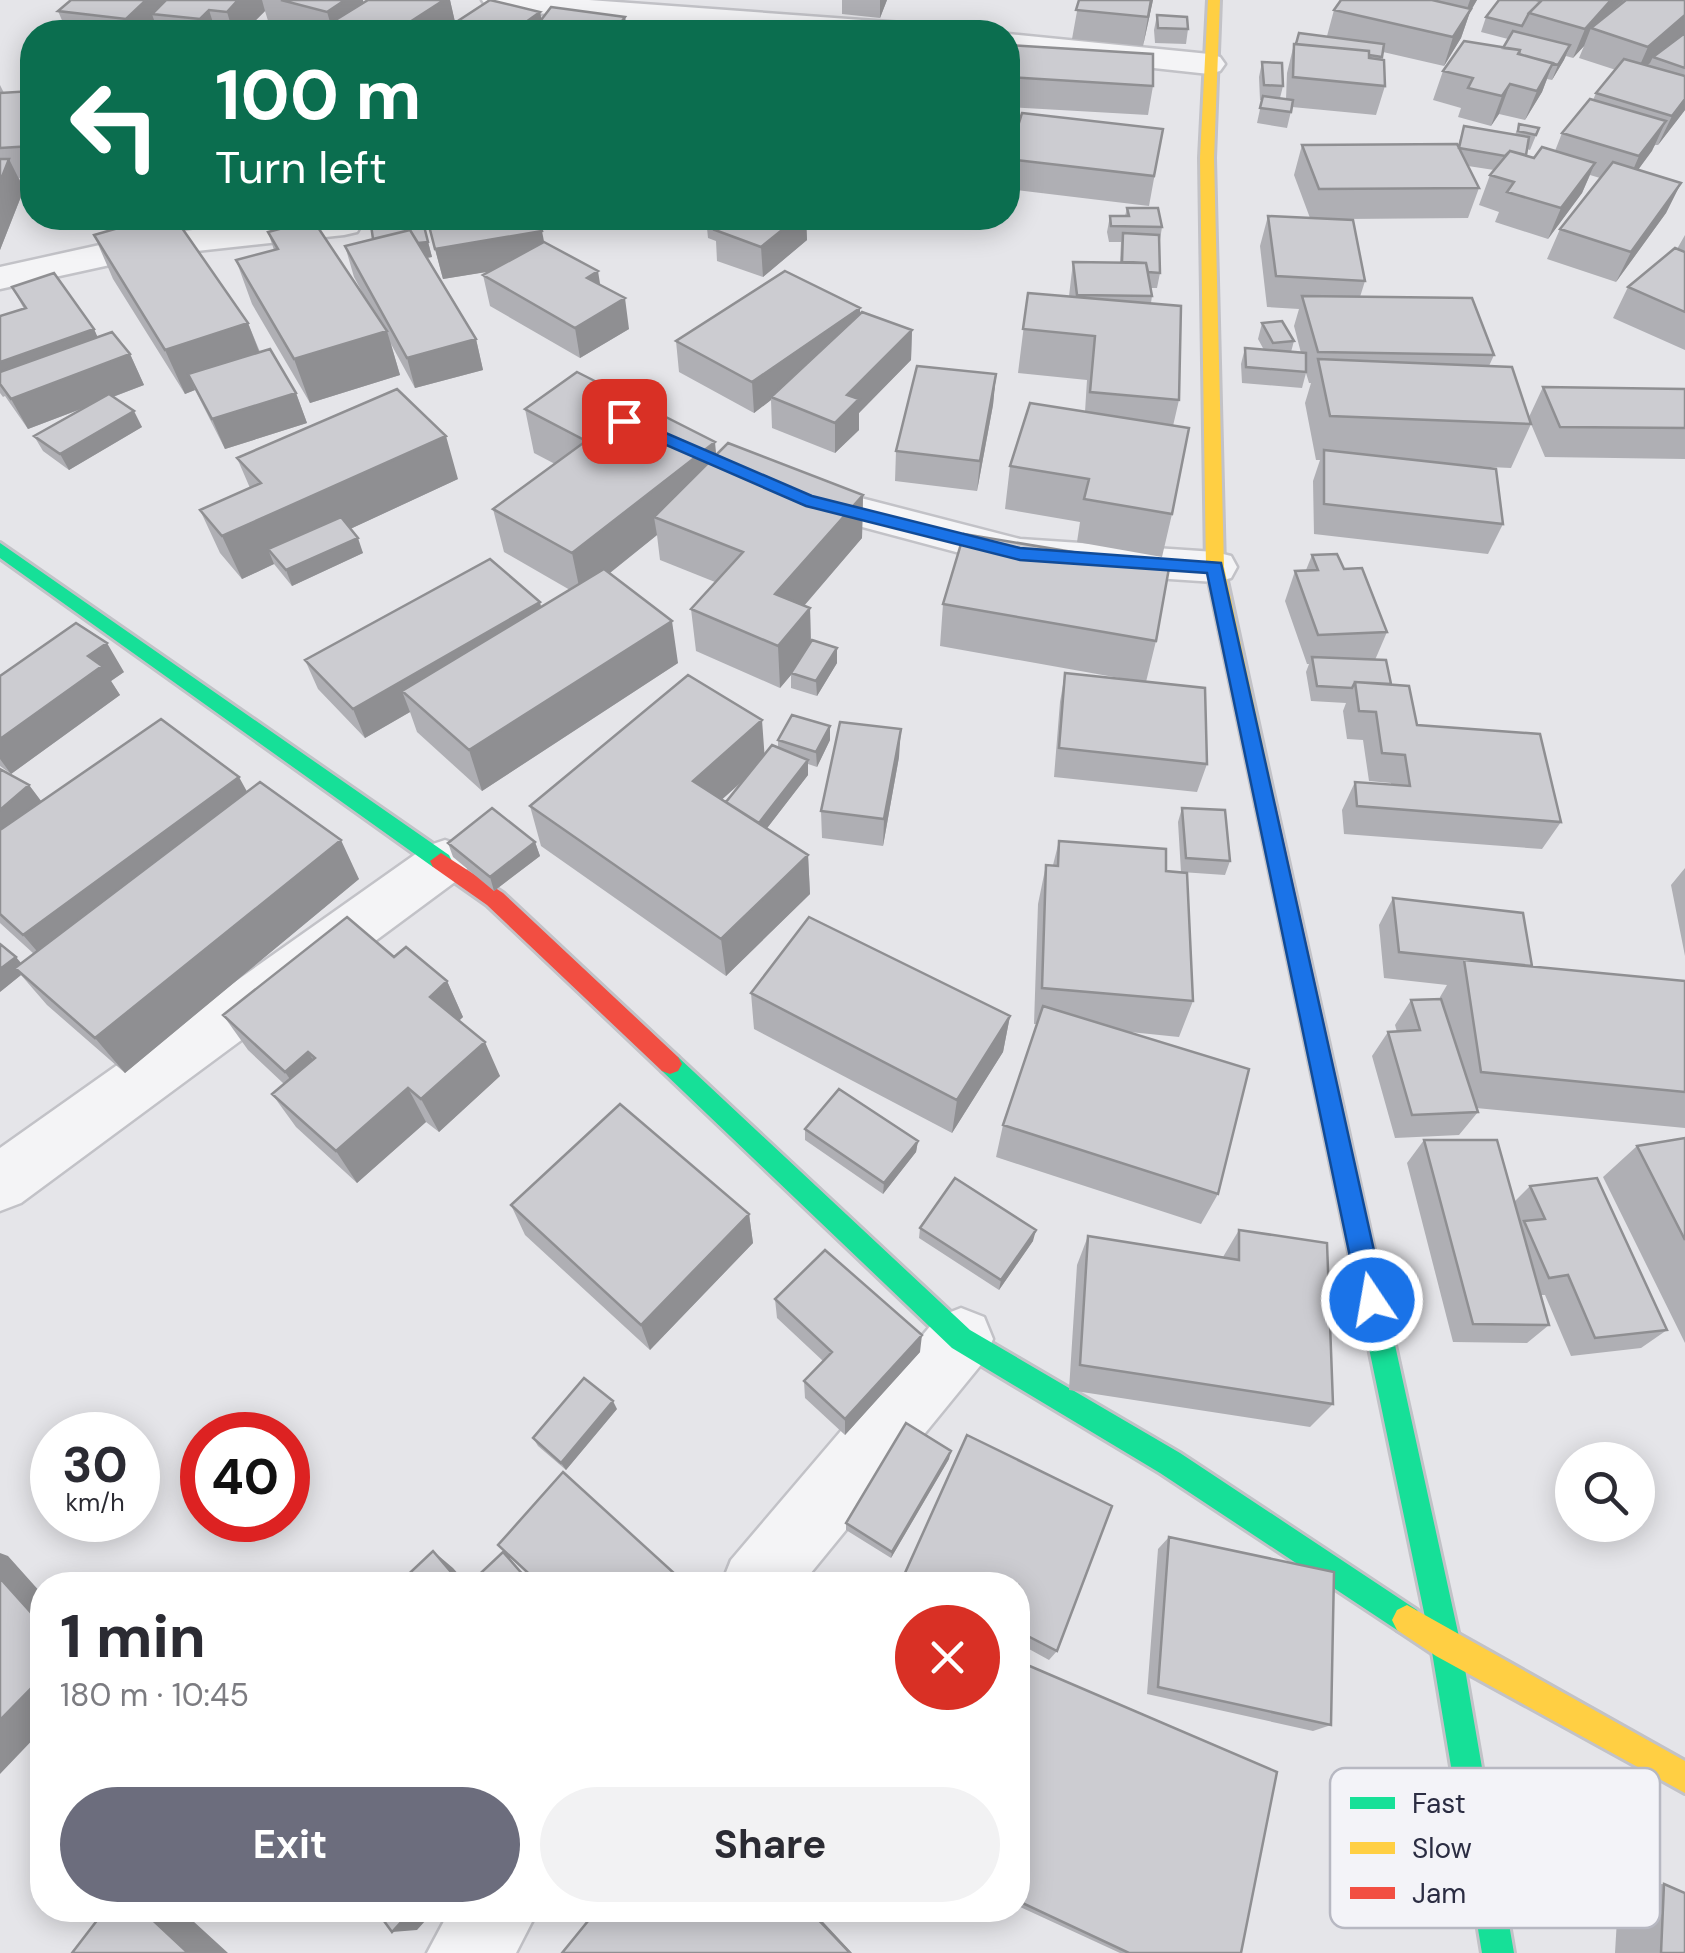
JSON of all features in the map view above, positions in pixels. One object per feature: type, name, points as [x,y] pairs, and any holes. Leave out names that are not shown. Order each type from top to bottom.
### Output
[{"type":"street","points":[[497,0],[715,20]]},
{"type":"street","points":[[1214,0],[1207,158],[1215,568],[1446,1646],[1467,1768]]},
{"type":"street","points":[[1020,43],[1209,64]]},
{"type":"street","points":[[0,278],[156,231],[183,230]]},
{"type":"street","points":[[752,476],[806,500],[1020,554],[1215,568]]},
{"type":"street","points":[[5,559],[495,899],[961,1339],[1083,1415],[1170,1463],[1446,1646],[1685,1778]]},
{"type":"street","points":[[0,1183],[445,861]]},
{"type":"street","points":[[767,1572],[961,1339]]},
{"type":"street","points":[[467,1953],[490,1922]]},
{"type":"street","points":[[1494,1928],[1498,1953]]},
{"type":"building","points":[[71,0],[146,0],[126,19],[58,11]]},
{"type":"building","points":[[166,0],[238,0],[227,12],[209,10],[200,19],[152,14]]},
{"type":"building","points":[[281,0],[345,0],[327,12]]},
{"type":"building","points":[[368,0],[444,0],[413,20],[336,20]]},
{"type":"building","points":[[490,0],[540,12],[529,20],[459,20]]},
{"type":"building","points":[[1079,0],[1151,0],[1148,17],[1076,10]]},
{"type":"building","points":[[1341,0],[1432,0],[1471,9],[1453,37],[1334,10]]},
{"type":"building","points":[[1499,0],[1541,1],[1522,26],[1486,17]]},
{"type":"building","points":[[1542,0],[1611,0],[1585,29],[1529,13]]},
{"type":"building","points":[[1626,0],[1685,0],[1685,15],[1648,47],[1591,28]]},
{"type":"building","points":[[551,7],[625,17],[623,20],[541,20]]},
{"type":"building","points":[[1157,15],[1187,17],[1188,29],[1158,28]]},
{"type":"building","points":[[1513,31],[1570,45],[1558,65],[1519,54],[1520,50],[1503,48]]},
{"type":"building","points":[[1299,33],[1384,44],[1382,57],[1369,55],[1369,51],[1296,44]]},
{"type":"building","points":[[1685,33],[1685,68],[1653,57]]},
{"type":"building","points":[[1464,41],[1520,50],[1518,54],[1553,63],[1537,91],[1510,84],[1502,96],[1468,88],[1473,78],[1443,71]]},
{"type":"building","points":[[1294,44],[1369,51],[1369,58],[1384,60],[1385,86],[1293,77]]},
{"type":"building","points":[[1020,46],[1153,54],[1153,86],[1020,78]]},
{"type":"building","points":[[1624,59],[1685,76],[1685,99],[1672,116],[1596,93]]},
{"type":"building","points":[[1262,62],[1282,63],[1283,86],[1264,85]]},
{"type":"building","points":[[20,92],[20,147],[0,148],[0,93]]},
{"type":"building","points":[[1263,96],[1293,100],[1291,112],[1260,108]]},
{"type":"building","points":[[1590,99],[1666,121],[1639,156],[1562,133]]},
{"type":"building","points":[[1022,113],[1163,129],[1154,176],[1020,160]]},
{"type":"building","points":[[1519,124],[1539,128],[1536,135],[1518,131]]},
{"type":"building","points":[[1464,126],[1529,137],[1526,155],[1510,151],[1505,156],[1459,148]]},
{"type":"building","points":[[1457,144],[1479,188],[1319,189],[1302,145]]},
{"type":"building","points":[[1542,147],[1595,163],[1561,208],[1507,192],[1514,182],[1490,175],[1510,151],[1534,158]]},
{"type":"building","points":[[0,159],[9,159],[0,182]]},
{"type":"building","points":[[1613,162],[1681,183],[1631,252],[1560,229]]},
{"type":"building","points":[[1127,208],[1158,208],[1162,227],[1111,226],[1110,216],[1129,216]]},
{"type":"building","points":[[1268,216],[1353,220],[1365,281],[1276,276]]},
{"type":"building","points":[[111,230],[183,230],[248,323],[165,350],[94,235]]},
{"type":"building","points":[[320,230],[387,331],[294,359],[236,260],[278,249],[268,232]]},
{"type":"building","points":[[372,230],[410,230],[373,239]]},
{"type":"building","points":[[410,230],[425,230],[428,242],[418,243]]},
{"type":"building","points":[[410,230],[476,339],[407,358],[345,246]]},
{"type":"building","points":[[430,230],[542,231],[435,249]]},
{"type":"building","points":[[715,230],[782,230],[761,247]]},
{"type":"building","points":[[1123,233],[1159,235],[1160,273],[1148,272],[1146,263],[1122,262]]},
{"type":"building","points":[[544,242],[598,271],[587,278],[625,298],[575,328],[483,275]]},
{"type":"building","points":[[1675,248],[1685,252],[1685,312],[1628,287]]},
{"type":"building","points":[[1073,262],[1146,263],[1152,296],[1077,295]]},
{"type":"building","points":[[785,271],[860,308],[752,382],[676,341]]},
{"type":"building","points":[[54,273],[94,329],[0,362],[0,316],[26,308],[12,287]]},
{"type":"building","points":[[1028,293],[1181,306],[1179,400],[1090,392],[1095,336],[1023,329]]},
{"type":"building","points":[[1302,296],[1472,298],[1494,355],[1318,352]]},
{"type":"building","points":[[862,312],[912,330],[847,395],[859,399],[835,423],[771,397]]},
{"type":"building","points":[[1282,321],[1294,341],[1273,343],[1262,323]]},
{"type":"building","points":[[112,332],[130,354],[11,399],[0,384],[0,372]]},
{"type":"building","points":[[1245,348],[1306,353],[1306,372],[1246,367]]},
{"type":"building","points":[[270,349],[296,393],[212,419],[188,374]]},
{"type":"building","points":[[1318,359],[1512,367],[1531,424],[1330,416]]},
{"type":"building","points":[[917,366],[996,374],[980,461],[896,451]]},
{"type":"building","points":[[577,372],[715,442],[572,553],[493,509],[586,441],[525,409]]},
{"type":"building","points":[[1543,387],[1685,389],[1685,428],[1560,427]]},
{"type":"building","points":[[397,389],[446,436],[222,536],[200,510],[261,483],[237,458]]},
{"type":"building","points":[[109,394],[134,411],[60,454],[34,436]]},
{"type":"building","points":[[1030,403],[1189,428],[1172,514],[1084,499],[1089,479],[1010,466]]},
{"type":"building","points":[[728,443],[863,495],[775,594],[810,608],[778,646],[691,609],[743,552],[654,517]]},
{"type":"building","points":[[1324,450],[1496,469],[1503,524],[1324,504]]},
{"type":"building","points":[[341,517],[358,538],[286,570],[268,549]]},
{"type":"building","points":[[964,534],[1169,568],[1156,641],[943,604]]},
{"type":"building","points":[[1337,554],[1344,569],[1362,568],[1387,632],[1318,635],[1295,571],[1318,570],[1312,555]]},
{"type":"building","points":[[490,559],[540,602],[353,709],[305,660]]},
{"type":"building","points":[[604,569],[672,621],[469,750],[402,691]]},
{"type":"building","points":[[76,623],[107,643],[88,656],[102,666],[0,739],[0,676]]},
{"type":"building","points":[[812,640],[837,648],[816,681],[791,673]]},
{"type":"building","points":[[1312,657],[1386,660],[1391,684],[1317,686]]},
{"type":"building","points":[[1065,673],[1205,688],[1207,764],[1059,748]]},
{"type":"building","points":[[688,675],[762,720],[693,781],[808,855],[721,939],[530,806]]},
{"type":"building","points":[[1355,682],[1409,686],[1417,725],[1540,734],[1561,822],[1357,806],[1355,782],[1410,786],[1405,755],[1382,753],[1376,712],[1359,711]]},
{"type":"building","points":[[792,715],[830,726],[816,752],[778,740]]},
{"type":"building","points":[[161,719],[239,777],[23,935],[0,914],[0,830]]},
{"type":"building","points":[[840,722],[901,729],[884,819],[821,811]]},
{"type":"building","points":[[772,745],[808,760],[759,823],[726,802]]},
{"type":"building","points":[[0,769],[29,785],[0,810]]},
{"type":"building","points":[[260,782],[341,840],[95,1038],[15,968]]},
{"type":"building","points":[[492,808],[535,842],[490,877],[448,843]]},
{"type":"building","points":[[1182,808],[1225,810],[1230,861],[1186,858]]},
{"type":"building","points":[[1059,841],[1166,849],[1166,871],[1187,873],[1193,1001],[1042,988],[1046,865],[1058,866]]},
{"type":"building","points":[[1393,898],[1523,913],[1532,966],[1399,952]]},
{"type":"building","points":[[347,917],[394,957],[406,947],[447,981],[430,997],[485,1042],[421,1099],[408,1088],[336,1151],[272,1094],[315,1058],[308,1052],[285,1072],[223,1015]]},
{"type":"building","points":[[809,917],[1010,1016],[957,1100],[751,993]]},
{"type":"building","points":[[0,944],[16,957],[0,969]]},
{"type":"building","points":[[1464,960],[1685,981],[1685,1092],[1481,1072]]},
{"type":"building","points":[[1441,999],[1478,1112],[1412,1115],[1388,1032],[1420,1030],[1411,1000]]},
{"type":"building","points":[[1043,1006],[1249,1069],[1218,1194],[1003,1125]]},
{"type":"building","points":[[839,1089],[918,1141],[884,1183],[805,1129]]},
{"type":"building","points":[[620,1104],[749,1214],[641,1325],[511,1205]]},
{"type":"building","points":[[1685,1138],[1685,1240],[1637,1146]]},
{"type":"building","points":[[1424,1140],[1497,1140],[1549,1325],[1473,1324]]},
{"type":"building","points":[[955,1178],[1036,1230],[1001,1280],[920,1228]]},
{"type":"building","points":[[1597,1178],[1667,1330],[1595,1338],[1568,1275],[1549,1278],[1524,1221],[1545,1219],[1530,1186]]},
{"type":"building","points":[[1239,1230],[1327,1243],[1333,1404],[1080,1365],[1088,1236],[1239,1260]]},
{"type":"building","points":[[825,1250],[922,1335],[845,1419],[804,1381],[832,1352],[775,1299]]},
{"type":"building","points":[[584,1378],[613,1401],[561,1463],[533,1438]]},
{"type":"building","points":[[906,1423],[951,1451],[892,1552],[846,1523]]},
{"type":"building","points":[[967,1435],[1112,1506],[1057,1651],[1030,1637],[1030,1572],[905,1572]]},
{"type":"building","points":[[563,1472],[673,1572],[527,1572],[498,1545]]},
{"type":"building","points":[[1169,1537],[1334,1572],[1331,1725],[1158,1687]]},
{"type":"building","points":[[433,1551],[451,1572],[411,1572]]},
{"type":"building","points":[[503,1552],[521,1572],[482,1572]]},
{"type":"building","points":[[0,1578],[30,1612],[30,1689],[0,1720]]},
{"type":"building","points":[[1030,1666],[1277,1772],[1241,1953],[1129,1953],[1030,1907]]},
{"type":"building","points":[[1664,1884],[1685,1893],[1685,1953],[1661,1953]]},
{"type":"building","points":[[96,1922],[155,1922],[188,1953],[72,1953]]},
{"type":"building","points":[[385,1922],[401,1922],[392,1932]]},
{"type":"building","points":[[587,1922],[820,1922],[850,1953],[562,1953]]},
{"type":"traffic: fast","points":[[0,549],[441,861]]},
{"type":"traffic: fast","points":[[670,1064],[961,1339],[1170,1463],[1407,1620]]},
{"type":"traffic: fast","points":[[1331,1108],[1446,1646],[1467,1768]]},
{"type":"traffic: fast","points":[[1494,1928],[1498,1953]]},
{"type":"traffic: slow","points":[[1214,0],[1207,158],[1215,567],[1266,806]]},
{"type":"traffic: slow","points":[[1407,1620],[1446,1646],[1685,1778]]},
{"type":"traffic: jam","points":[[1266,806],[1331,1108]]},
{"type":"traffic: jam","points":[[441,861],[495,899],[670,1064]]},
{"type":"route","points":[[624,421],[806,500],[1020,554],[1215,568],[1372,1300]]}]
